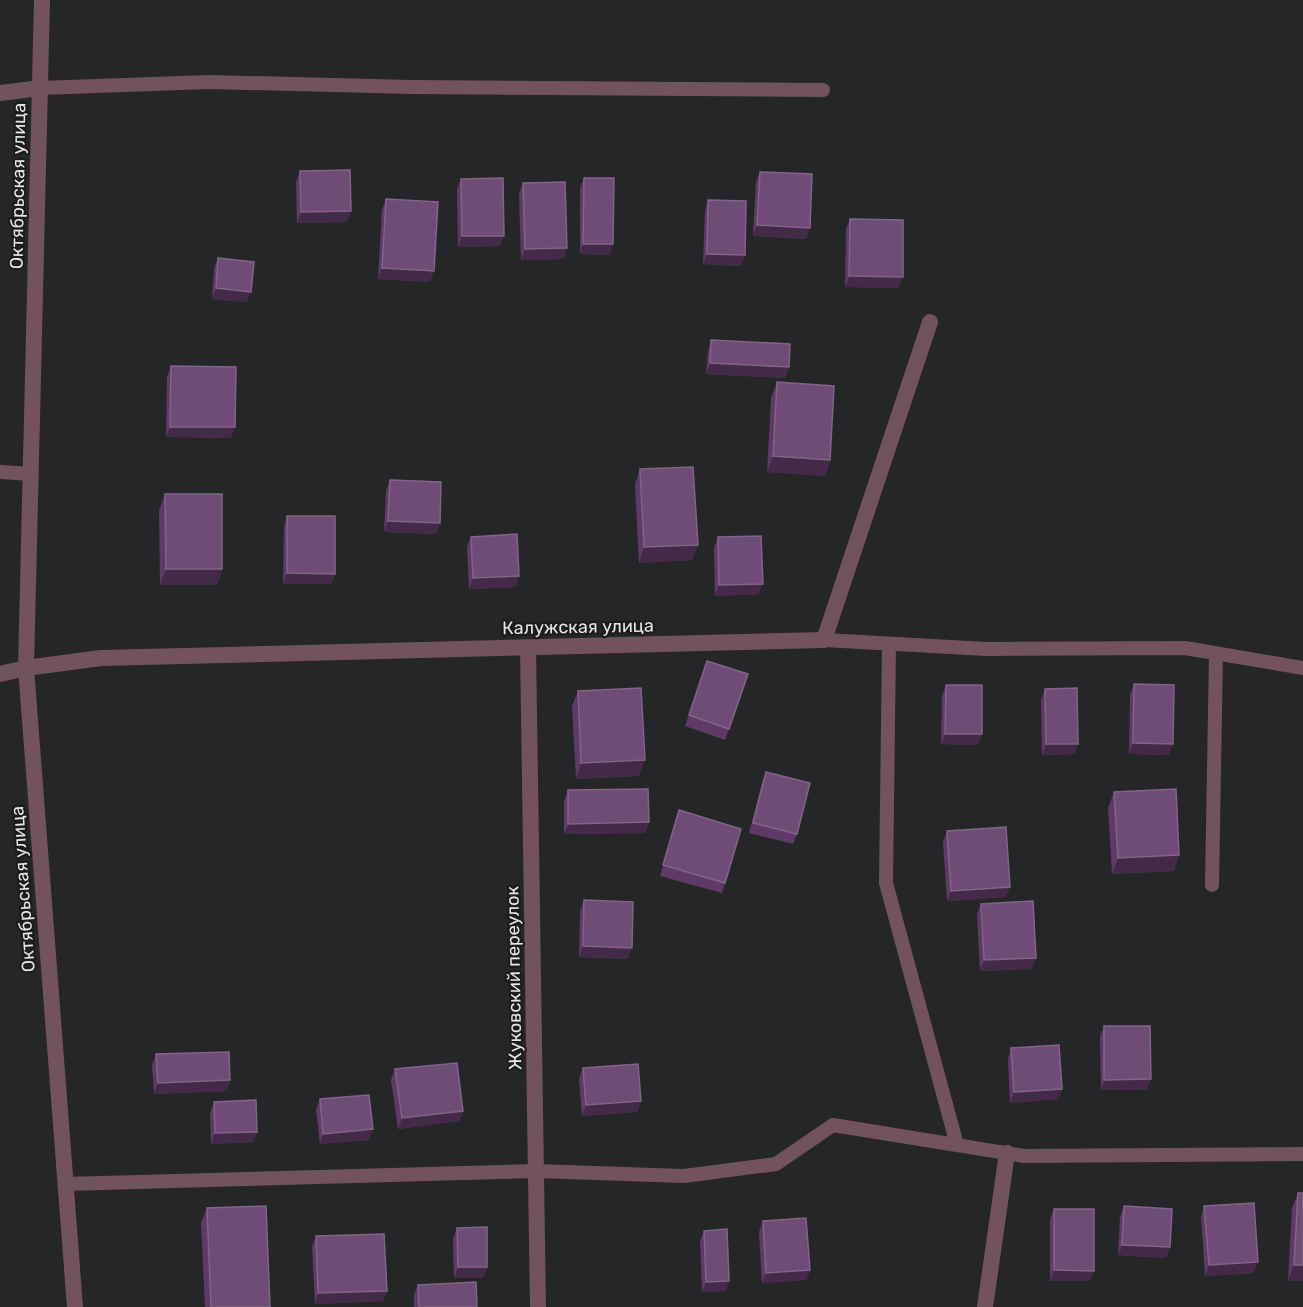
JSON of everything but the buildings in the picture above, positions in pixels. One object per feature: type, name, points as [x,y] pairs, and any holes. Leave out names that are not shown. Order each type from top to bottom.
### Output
[{"type":"street","name":"Октябрьская улица","points":[[42,0],[26,668],[75,1307]]},
{"type":"street","points":[[0,93],[40,88]]},
{"type":"street","points":[[824,640],[930,322]]},
{"type":"street","name":"Калужская улица","points":[[0,674],[26,668],[101,658],[824,640]]},
{"type":"street","name":"Жуковский переулок","points":[[528,648],[538,1307]]},
{"type":"street","points":[[985,1307],[1007,1153]]},
{"type":"lane","points":[[40,88],[209,82],[412,87],[823,90]]},
{"type":"lane","points":[[0,472],[31,474]]},
{"type":"lane","points":[[824,640],[987,649],[1185,648],[1303,668]]},
{"type":"lane","points":[[889,644],[886,883],[957,1145]]},
{"type":"lane","points":[[1212,885],[1216,654]]},
{"type":"lane","points":[[65,1184],[537,1171],[684,1176],[776,1164],[833,1125],[1024,1156],[1303,1154]]}]
